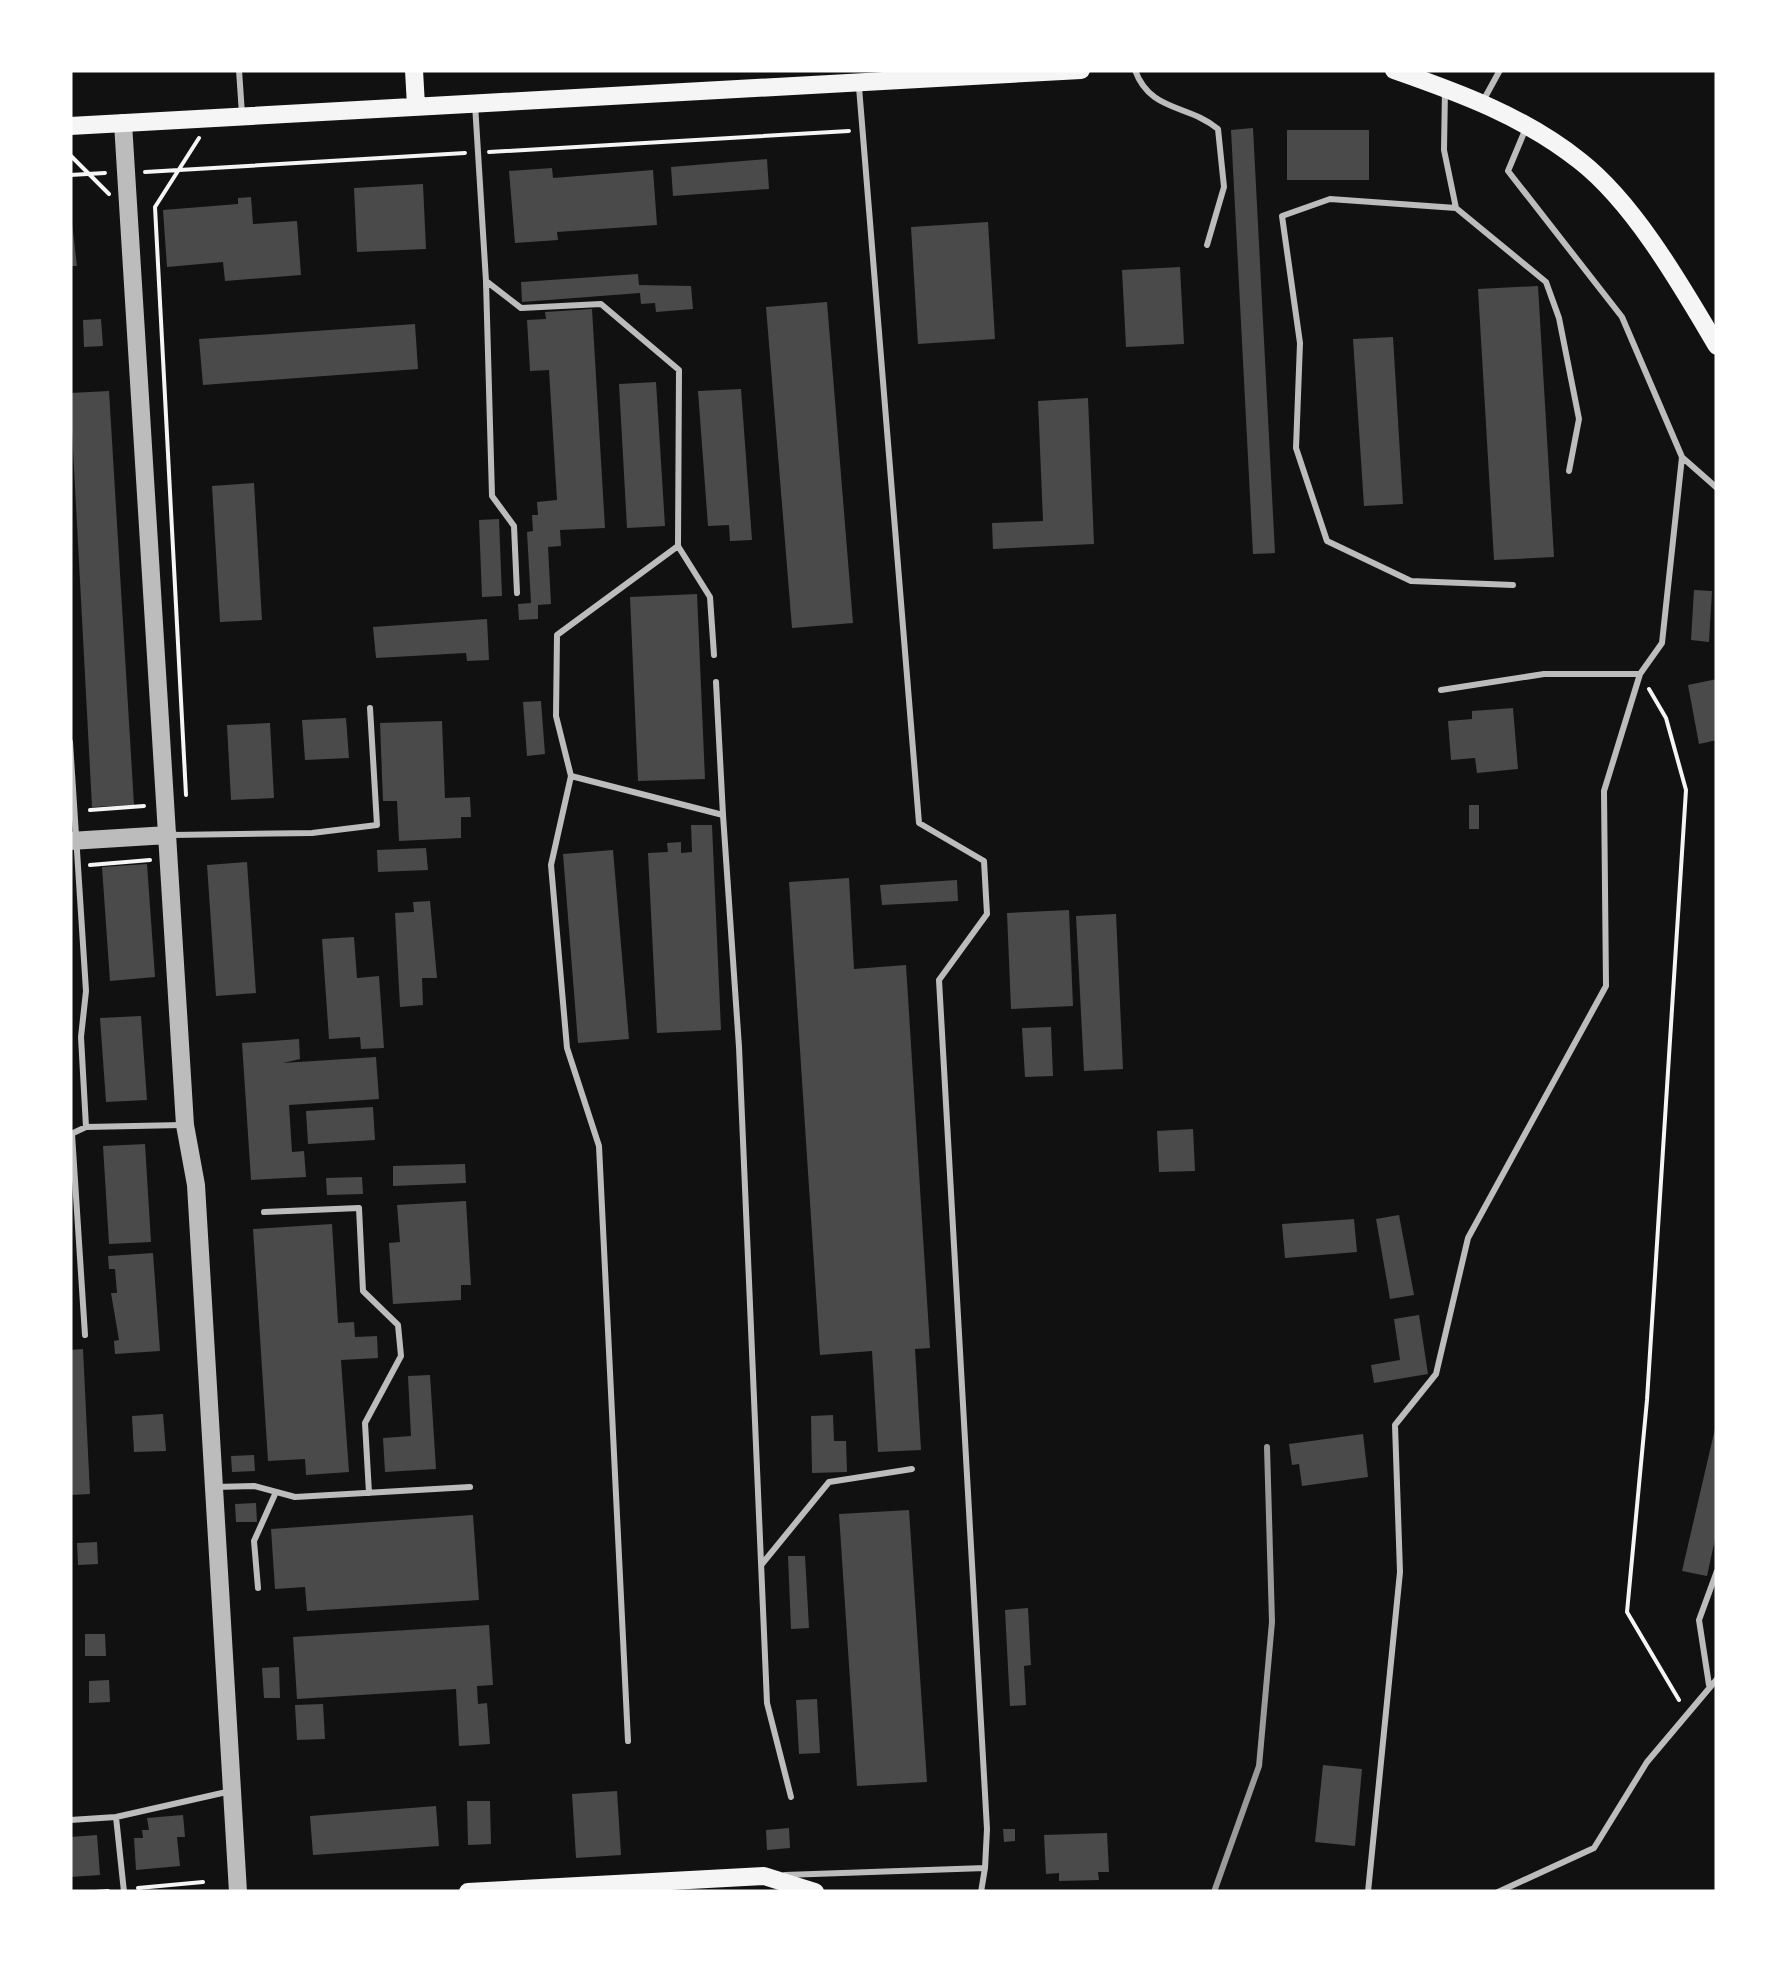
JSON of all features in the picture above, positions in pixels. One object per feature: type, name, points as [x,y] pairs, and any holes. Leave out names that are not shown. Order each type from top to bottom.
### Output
[{"type":"main road","points":[[414,70],[416,106]]},
{"type":"main road","points":[[70,126],[858,86],[1081,70]]},
{"type":"main road","points":[[1394,70],[1482,102],[1582,162],[1650,240],[1717,346]]},
{"type":"main road","points":[[468,1892],[764,1876],[815,1892]]},
{"type":"street","points":[[123,123],[185,1126],[196,1185],[238,1892]]},
{"type":"street","points":[[73,841],[168,835]]},
{"type":"lane","points":[[239,70],[242,116]]},
{"type":"lane","points":[[1135,70],[1142,89],[1166,107],[1200,114],[1218,129],[1224,187],[1207,245]]},
{"type":"lane","points":[[1482,102],[1500,70]]},
{"type":"lane","points":[[858,86],[919,823],[984,861],[986,914],[938,980],[986,1809],[986,1868],[981,1892]]},
{"type":"lane","points":[[1445,88],[1444,150],[1456,208]]},
{"type":"lane","points":[[475,103],[486,281],[492,496],[514,526],[517,594]]},
{"type":"lane","points":[[1527,126],[1508,171],[1622,318],[1682,457],[1717,488]]},
{"type":"lane","points":[[1513,585],[1412,580],[1327,540],[1296,448],[1300,344],[1282,216],[1330,199],[1456,208],[1546,282],[1559,318],[1579,419],[1569,471]]},
{"type":"lane","points":[[486,281],[521,308],[601,304],[679,370],[678,546],[710,597],[714,655]]},
{"type":"lane","points":[[1368,1892],[1400,1572],[1395,1425],[1436,1374],[1468,1238],[1606,986],[1604,791],[1640,674],[1662,643],[1682,457]]},
{"type":"lane","points":[[628,1741],[598,1146],[567,1048],[552,864],[571,776],[556,716],[558,635],[678,546]]},
{"type":"lane","points":[[1440,690],[1544,674],[1640,674]]},
{"type":"lane","points":[[716,682],[740,1047],[767,1704],[792,1797]]},
{"type":"lane","points":[[168,835],[312,833],[377,825],[370,708]]},
{"type":"lane","points":[[70,742],[73,841],[86,992],[81,1036],[86,1127]]},
{"type":"lane","points":[[571,776],[723,815]]},
{"type":"lane","points":[[85,1335],[71,1134],[86,1127],[185,1126]]},
{"type":"lane","points":[[264,1212],[359,1208],[363,1292],[398,1325],[401,1356],[365,1423],[369,1493]]},
{"type":"lane","points":[[761,1565],[829,1482],[912,1469]]},
{"type":"lane","points":[[214,1487],[254,1486],[294,1497],[470,1487]]},
{"type":"lane","points":[[258,1588],[254,1541],[276,1492]]},
{"type":"lane","points":[[1709,1685],[1699,1620],[1717,1571]]},
{"type":"lane","points":[[1498,1892],[1594,1848],[1648,1762],[1717,1680]]},
{"type":"lane","points":[[70,1820],[116,1817],[232,1791]]},
{"type":"lane","points":[[116,1817],[123,1891]]},
{"type":"lane","points":[[764,1876],[986,1868]]},
{"type":"path","points":[[186,800],[155,208],[199,138]]},
{"type":"path","points":[[1640,674],[1666,718],[1686,790],[1646,1400],[1627,1612],[1687,1713]]},
{"type":"path","points":[[74,812],[144,806]]},
{"type":"path","points":[[77,866],[170,859]]},
{"type":"path","points":[[96,1892],[203,1882]]},
{"type":"building","points":[[1253,128],[1275,553],[1253,554],[1231,130]]},
{"type":"building","points":[[1287,130],[1369,130],[1369,180],[1287,180]]},
{"type":"building","points":[[767,159],[769,189],[673,196],[671,167]]},
{"type":"building","points":[[552,168],[553,178],[653,170],[657,225],[557,232],[558,240],[515,243],[509,171]]},
{"type":"building","points":[[423,184],[426,249],[357,252],[354,188]]},
{"type":"building","points":[[251,197],[253,224],[297,221],[301,275],[225,281],[223,262],[167,267],[163,210],[238,204],[238,198]]},
{"type":"building","points":[[70,206],[77,266],[70,266]]},
{"type":"building","points":[[988,222],[995,339],[918,344],[911,227]]},
{"type":"building","points":[[1180,267],[1184,344],[1126,347],[1122,270]]},
{"type":"building","points":[[638,274],[639,285],[691,286],[693,309],[656,312],[655,303],[641,304],[640,293],[522,302],[521,282]]},
{"type":"building","points":[[1538,286],[1554,557],[1494,560],[1478,289]]},
{"type":"building","points":[[827,302],[853,623],[792,628],[766,307]]},
{"type":"building","points":[[592,309],[605,528],[560,530],[561,546],[548,547],[551,604],[538,605],[538,619],[519,620],[518,604],[531,603],[527,532],[533,531],[532,515],[538,515],[537,502],[557,500],[549,370],[530,371],[527,320],[546,319],[545,312]]},
{"type":"building","points":[[101,319],[103,346],[84,347],[83,320]]},
{"type":"building","points":[[415,324],[418,369],[203,385],[199,339]]},
{"type":"building","points":[[1393,337],[1403,504],[1364,506],[1353,339]]},
{"type":"building","points":[[656,382],[665,526],[627,528],[619,384]]},
{"type":"building","points":[[741,389],[752,540],[730,541],[729,525],[708,526],[698,391]]},
{"type":"building","points":[[109,391],[134,805],[92,807],[70,393]]},
{"type":"building","points":[[1088,398],[1094,544],[993,549],[992,523],[1043,521],[1038,401]]},
{"type":"building","points":[[254,483],[262,620],[220,622],[212,486]]},
{"type":"building","points":[[499,519],[502,596],[482,597],[479,520]]},
{"type":"building","points":[[1694,590],[1712,591],[1709,642],[1691,640]]},
{"type":"building","points":[[697,594],[705,779],[638,781],[630,597]]},
{"type":"building","points":[[487,619],[489,660],[467,661],[466,653],[376,658],[373,627]]},
{"type":"building","points":[[1717,679],[1717,740],[1699,744],[1688,685]]},
{"type":"building","points":[[541,701],[545,754],[527,756],[523,702]]},
{"type":"building","points":[[1513,708],[1518,769],[1477,773],[1475,758],[1451,760],[1448,721],[1472,719],[1472,711]]},
{"type":"building","points":[[346,718],[349,758],[305,760],[302,720]]},
{"type":"building","points":[[442,721],[445,798],[470,797],[471,817],[461,817],[461,838],[399,841],[397,801],[383,801],[380,723]]},
{"type":"building","points":[[270,723],[274,798],[231,800],[227,725]]},
{"type":"building","points":[[1469,805],[1479,805],[1479,829],[1469,829]]},
{"type":"building","points":[[691,825],[712,825],[721,1030],[657,1033],[648,853],[668,852],[667,843],[681,842],[681,853],[692,852]]},
{"type":"building","points":[[426,848],[428,870],[378,872],[377,850]]},
{"type":"building","points":[[613,850],[629,1039],[578,1043],[563,854]]},
{"type":"building","points":[[247,862],[256,993],[216,996],[207,865]]},
{"type":"building","points":[[147,864],[155,977],[110,981],[102,867]]},
{"type":"building","points":[[849,878],[854,969],[906,965],[930,1348],[915,1349],[921,1450],[878,1452],[872,1351],[820,1355],[789,882]]},
{"type":"building","points":[[957,880],[958,901],[882,905],[880,885]]},
{"type":"building","points":[[430,901],[437,978],[422,978],[423,1005],[400,1007],[395,913],[414,912],[413,902]]},
{"type":"building","points":[[1069,910],[1073,1006],[1011,1009],[1007,913]]},
{"type":"building","points":[[1116,914],[1123,1069],[1084,1071],[1076,916]]},
{"type":"building","points":[[354,937],[357,978],[379,976],[384,1048],[361,1049],[360,1037],[329,1039],[322,939]]},
{"type":"building","points":[[141,1016],[147,1100],[106,1102],[100,1018]]},
{"type":"building","points":[[1051,1027],[1053,1076],[1025,1077],[1022,1028]]},
{"type":"building","points":[[299,1039],[300,1059],[283,1063],[376,1057],[379,1099],[289,1105],[292,1152],[304,1151],[306,1177],[251,1180],[242,1043]]},
{"type":"building","points":[[373,1107],[375,1140],[308,1144],[306,1111]]},
{"type":"building","points":[[1193,1129],[1195,1171],[1159,1172],[1157,1131]]},
{"type":"building","points":[[145,1144],[151,1242],[109,1244],[103,1146]]},
{"type":"building","points":[[465,1164],[466,1183],[393,1186],[393,1166]]},
{"type":"building","points":[[362,1177],[363,1194],[327,1195],[326,1178]]},
{"type":"building","points":[[466,1201],[471,1285],[461,1285],[461,1300],[393,1304],[389,1243],[400,1242],[397,1205]]},
{"type":"building","points":[[1399,1215],[1414,1295],[1390,1299],[1376,1219]]},
{"type":"building","points":[[1354,1219],[1357,1252],[1285,1258],[1282,1224]]},
{"type":"building","points":[[332,1224],[338,1323],[354,1322],[355,1337],[377,1336],[378,1358],[341,1360],[349,1472],[306,1475],[305,1459],[268,1461],[253,1229]]},
{"type":"building","points":[[153,1253],[160,1351],[115,1354],[114,1341],[119,1340],[111,1293],[117,1293],[115,1269],[109,1269],[108,1256]]},
{"type":"building","points":[[1419,1315],[1428,1374],[1374,1383],[1371,1365],[1400,1360],[1394,1319]]},
{"type":"building","points":[[83,1349],[90,1494],[70,1495],[70,1350]]},
{"type":"building","points":[[430,1375],[436,1469],[385,1472],[383,1438],[411,1436],[408,1376]]},
{"type":"building","points":[[163,1414],[166,1451],[134,1452],[132,1416]]},
{"type":"building","points":[[833,1415],[834,1441],[846,1441],[847,1472],[812,1473],[811,1416]]},
{"type":"building","points":[[1717,1420],[1717,1530],[1707,1576],[1682,1571]]},
{"type":"building","points":[[1363,1434],[1368,1477],[1302,1486],[1299,1464],[1292,1465],[1289,1444]]},
{"type":"building","points":[[254,1455],[255,1471],[232,1472],[231,1456]]},
{"type":"building","points":[[256,1503],[257,1522],[236,1522],[235,1504]]},
{"type":"building","points":[[909,1510],[927,1782],[857,1786],[839,1514]]},
{"type":"building","points":[[473,1515],[479,1600],[307,1611],[305,1587],[275,1589],[271,1529]]},
{"type":"building","points":[[97,1542],[98,1564],[78,1565],[77,1543]]},
{"type":"building","points":[[788,1556],[805,1556],[809,1628],[791,1629]]},
{"type":"building","points":[[1028,1608],[1031,1665],[1024,1666],[1026,1705],[1010,1706],[1005,1610]]},
{"type":"building","points":[[489,1625],[493,1685],[477,1686],[478,1704],[487,1703],[490,1744],[459,1746],[456,1689],[297,1699],[293,1637]]},
{"type":"building","points":[[85,1634],[105,1634],[106,1656],[85,1656]]},
{"type":"building","points":[[279,1667],[280,1698],[264,1698],[262,1668]]},
{"type":"building","points":[[109,1680],[110,1702],[89,1703],[89,1681]]},
{"type":"building","points":[[817,1699],[820,1753],[799,1754],[796,1700]]},
{"type":"building","points":[[323,1704],[325,1739],[297,1740],[295,1705]]},
{"type":"building","points":[[1323,1765],[1362,1769],[1355,1846],[1315,1842]]},
{"type":"building","points":[[617,1791],[621,1855],[576,1858],[572,1794]]},
{"type":"building","points":[[467,1801],[490,1801],[491,1844],[468,1845]]},
{"type":"building","points":[[436,1806],[439,1846],[313,1855],[310,1816]]},
{"type":"building","points":[[183,1815],[185,1837],[177,1837],[180,1866],[136,1870],[134,1838],[143,1838],[142,1830],[149,1830],[147,1818]]},
{"type":"building","points":[[789,1828],[790,1848],[767,1850],[766,1830]]},
{"type":"building","points":[[1003,1829],[1015,1829],[1015,1841],[1004,1842]]},
{"type":"building","points":[[1107,1833],[1109,1872],[1098,1872],[1099,1880],[1059,1881],[1059,1873],[1046,1874],[1044,1835]]},
{"type":"building","points":[[97,1835],[100,1875],[70,1877],[70,1837]]},
{"type":"railway","points":[[1214,1892],[1259,1766],[1272,1622],[1267,1447]]}]
